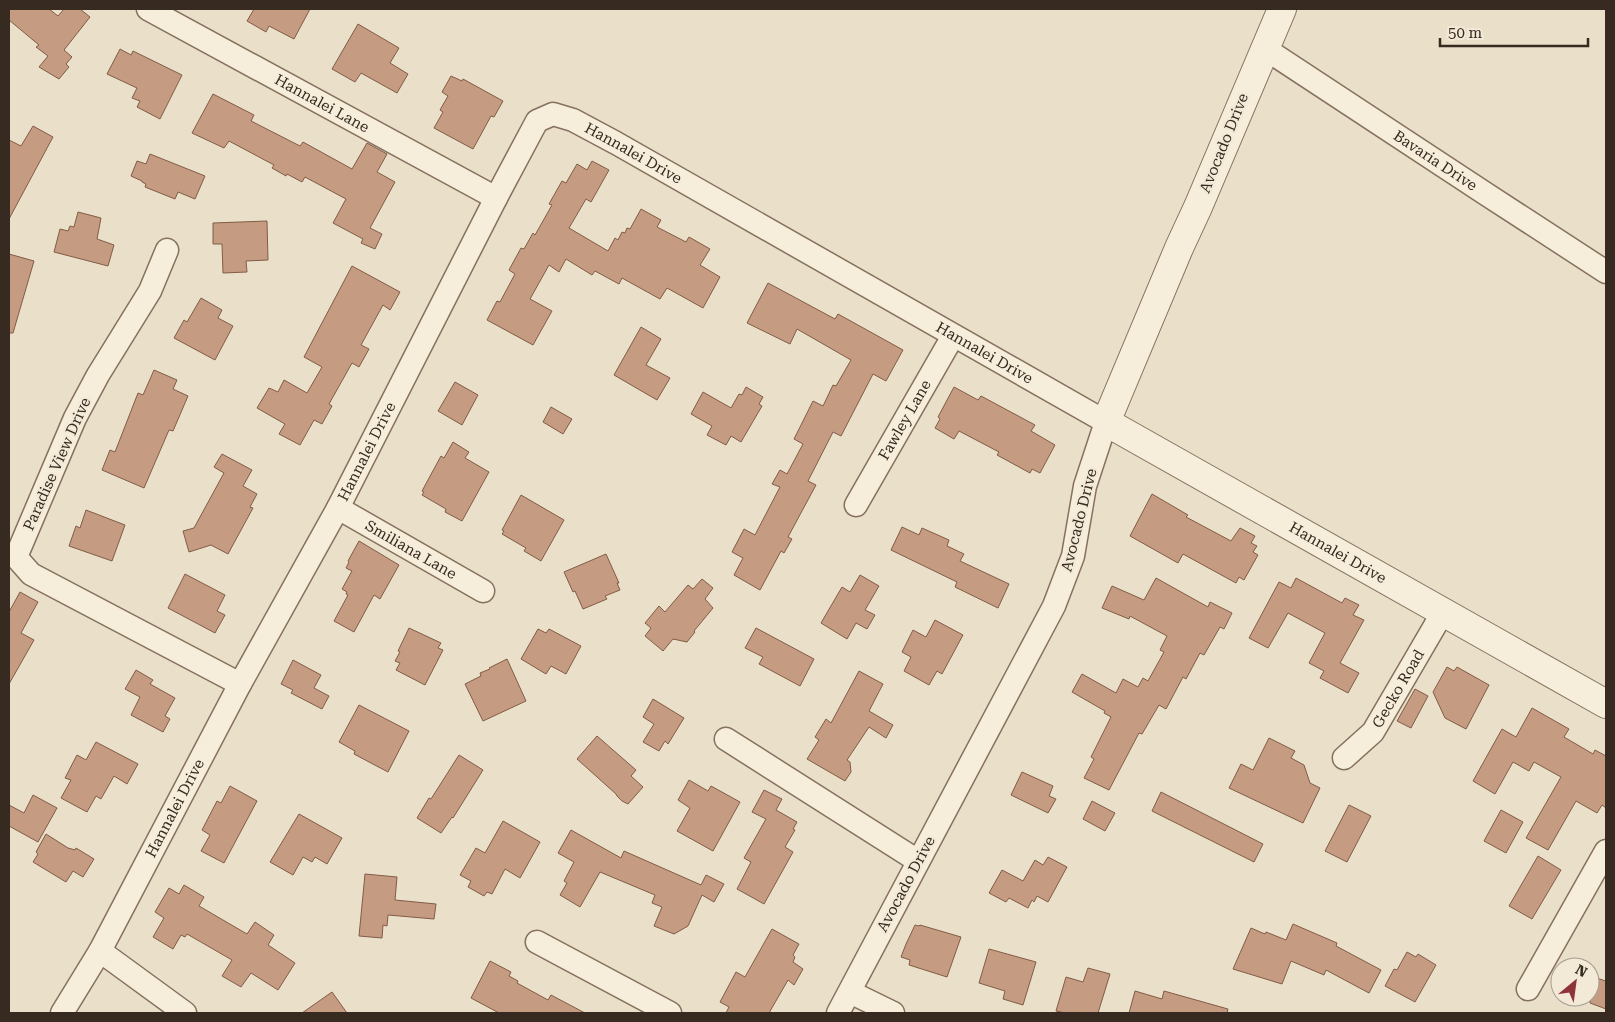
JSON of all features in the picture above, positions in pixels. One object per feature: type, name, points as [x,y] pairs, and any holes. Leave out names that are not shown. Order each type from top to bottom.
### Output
[{"type":"street","name":"Hannalei Lane","points":[[148,9],[496,198]]},
{"type":"street","name":"Avocado Drive","points":[[838,1013],[1054,606],[1073,556],[1085,486],[1106,422],[1282,9]]},
{"type":"street","name":"Bavaria Drive","points":[[1264,48],[1606,272]]},
{"type":"street","name":"Hannalei Drive","points":[[62,1013],[100,951],[240,684],[338,508],[496,198],[538,121],[553,114],[573,120],[1606,704]]},
{"type":"street","name":"Paradise View Drive","points":[[167,250],[150,291],[98,375],[75,418],[16,557],[31,574],[240,684]]},
{"type":"street","name":"Fawley Lane","points":[[856,505],[953,336]]},
{"type":"street","name":"Smiliana Lane","points":[[338,508],[483,591]]},
{"type":"street","name":"Gecko Road","points":[[1344,758],[1373,732],[1443,612]]},
{"type":"street","points":[[726,739],[918,861]]},
{"type":"street","points":[[1528,989],[1606,851]]},
{"type":"street","points":[[538,942],[670,1013]]},
{"type":"street","points":[[100,951],[185,1013]]},
{"type":"street","points":[[850,992],[893,1013]]},
{"type":"building","points":[[9,9],[49,9],[58,16],[64,9],[80,9],[90,17],[64,50],[72,57],[66,64],[69,67],[59,79],[39,67],[48,56],[36,47],[39,45],[9,20]]},
{"type":"building","points":[[254,9],[310,9],[294,39],[269,26],[266,32],[247,21]]},
{"type":"building","points":[[358,24],[399,48],[390,63],[408,74],[397,93],[361,73],[355,82],[332,69]]},
{"type":"building","points":[[120,49],[131,55],[133,51],[182,75],[160,119],[137,107],[140,101],[132,98],[137,88],[107,74]]},
{"type":"building","points":[[451,76],[462,81],[463,79],[503,101],[494,117],[491,116],[473,149],[434,128],[443,112],[440,110],[448,96],[442,92]]},
{"type":"building","points":[[213,94],[254,115],[251,121],[300,146],[303,142],[352,169],[367,143],[387,154],[377,172],[395,182],[370,228],[382,234],[375,249],[361,243],[363,239],[333,223],[346,199],[305,177],[302,182],[287,174],[286,176],[272,168],[274,165],[229,141],[224,148],[192,133]]},
{"type":"building","points":[[33,126],[53,137],[9,219],[9,140],[21,146]]},
{"type":"building","points":[[150,154],[205,176],[195,199],[178,192],[175,199],[145,187],[146,184],[131,176],[137,161],[146,164]]},
{"type":"building","points":[[592,161],[609,170],[591,202],[586,199],[569,228],[608,251],[615,238],[618,240],[622,232],[625,233],[627,228],[630,229],[641,209],[661,220],[657,227],[686,242],[689,237],[710,249],[700,265],[720,277],[703,308],[667,288],[660,299],[622,278],[619,284],[595,271],[592,275],[566,259],[559,272],[549,265],[530,299],[552,311],[533,345],[487,320],[497,301],[500,302],[515,274],[509,270],[521,248],[524,249],[533,233],[535,235],[552,205],[549,204],[562,181],[566,183],[577,164],[587,170]]},
{"type":"building","points":[[78,212],[101,218],[97,239],[114,245],[108,266],[54,252],[60,229],[68,231],[70,226],[74,227]]},
{"type":"building","points":[[267,221],[268,260],[246,261],[247,272],[223,273],[222,244],[213,244],[213,223]]},
{"type":"building","points":[[9,254],[34,261],[13,333],[9,333]]},
{"type":"building","points":[[352,266],[400,292],[390,310],[383,305],[361,345],[369,349],[359,367],[352,363],[329,404],[332,406],[322,424],[314,420],[300,445],[279,434],[285,424],[257,408],[269,388],[278,392],[284,380],[307,393],[322,367],[304,357]]},
{"type":"building","points":[[768,283],[835,319],[838,314],[903,350],[886,381],[873,374],[841,436],[833,432],[808,481],[816,485],[788,537],[792,539],[784,553],[781,551],[760,590],[734,575],[743,558],[732,552],[744,529],[755,535],[780,487],[772,484],[780,470],[787,474],[803,444],[794,439],[813,401],[823,406],[833,385],[836,386],[851,360],[797,329],[790,344],[747,323]]},
{"type":"building","points":[[201,298],[222,310],[218,318],[233,326],[215,360],[174,338],[184,320],[187,322]]},
{"type":"building","points":[[641,327],[661,339],[646,365],[670,378],[657,400],[614,375]]},
{"type":"building","points":[[154,370],[177,380],[173,389],[188,396],[173,431],[169,430],[144,488],[102,470],[110,450],[115,452],[138,393],[143,395]]},
{"type":"building","points":[[455,382],[478,395],[462,425],[438,411]]},
{"type":"building","points":[[746,387],[763,397],[759,404],[762,406],[741,442],[731,436],[726,445],[707,435],[712,426],[691,414],[703,392],[731,408],[739,394],[742,395]]},
{"type":"building","points":[[954,387],[978,400],[981,396],[1035,425],[1031,431],[1055,445],[1040,473],[1032,469],[1030,473],[997,455],[999,452],[959,431],[954,439],[935,428],[940,419],[938,417]]},
{"type":"building","points":[[551,407],[572,419],[563,434],[543,422]]},
{"type":"building","points":[[453,442],[469,452],[465,458],[489,472],[462,521],[445,512],[446,509],[422,495],[424,492],[422,491],[441,456],[444,458]]},
{"type":"building","points":[[222,454],[252,470],[243,486],[257,494],[250,507],[253,508],[228,554],[211,545],[189,552],[183,531],[194,528],[224,473],[214,467]]},
{"type":"building","points":[[1152,494],[1188,515],[1186,517],[1231,541],[1240,528],[1255,536],[1251,543],[1257,546],[1253,552],[1258,555],[1244,580],[1239,577],[1236,583],[1183,554],[1178,563],[1130,536]]},
{"type":"building","points":[[521,495],[564,520],[541,561],[524,551],[526,548],[502,534],[504,531],[502,530]]},
{"type":"building","points":[[86,510],[125,525],[112,561],[69,546],[76,526],[80,528]]},
{"type":"building","points":[[902,527],[919,535],[922,528],[949,540],[947,546],[964,554],[960,561],[1009,584],[998,608],[955,587],[957,582],[891,550]]},
{"type":"building","points":[[359,541],[399,565],[380,599],[374,595],[354,632],[334,621],[348,595],[342,589],[352,571],[346,568]]},
{"type":"building","points":[[606,554],[619,583],[617,583],[620,590],[605,596],[607,599],[583,609],[564,572]]},
{"type":"building","points":[[185,574],[225,595],[217,611],[225,615],[215,633],[168,608]]},
{"type":"building","points":[[860,575],[879,586],[865,610],[875,615],[867,629],[856,623],[847,639],[821,623],[842,587],[850,592]]},
{"type":"building","points":[[1156,578],[1208,607],[1210,602],[1232,613],[1224,629],[1220,627],[1204,655],[1200,653],[1186,679],[1183,677],[1166,709],[1159,705],[1142,734],[1139,733],[1109,790],[1084,778],[1094,759],[1091,757],[1111,717],[1104,713],[1105,711],[1072,692],[1082,674],[1116,693],[1123,679],[1138,687],[1143,678],[1148,681],[1164,652],[1160,650],[1167,636],[1130,616],[1129,619],[1102,608],[1112,586],[1144,600]]},
{"type":"building","points":[[1296,578],[1342,603],[1345,598],[1359,605],[1353,615],[1364,620],[1340,663],[1359,673],[1348,693],[1320,678],[1324,671],[1309,663],[1325,633],[1288,613],[1268,648],[1249,638],[1279,582],[1291,588]]},
{"type":"building","points":[[702,579],[713,588],[705,599],[713,608],[687,642],[673,639],[663,651],[645,636],[651,628],[645,623],[659,606],[665,612],[688,585],[693,589]]},
{"type":"building","points":[[20,592],[38,602],[21,633],[34,640],[9,684],[9,612]]},
{"type":"building","points":[[935,620],[963,635],[942,674],[937,671],[929,685],[904,671],[911,657],[902,652],[913,630],[926,637]]},
{"type":"building","points":[[409,628],[441,643],[438,648],[443,650],[425,685],[396,670],[400,663],[395,661],[400,652],[398,651]]},
{"type":"building","points":[[756,628],[814,659],[800,686],[759,664],[763,657],[745,648]]},
{"type":"building","points":[[538,629],[546,633],[549,629],[581,646],[566,674],[551,666],[546,674],[521,659]]},
{"type":"building","points":[[507,659],[526,701],[483,721],[465,684],[481,676],[480,673]]},
{"type":"building","points":[[293,660],[321,675],[314,688],[329,696],[322,709],[291,693],[293,690],[281,684]]},
{"type":"building","points":[[1447,667],[1454,671],[1457,667],[1489,685],[1466,729],[1445,718],[1433,692]]},
{"type":"building","points":[[136,670],[153,680],[150,684],[175,698],[165,716],[170,719],[163,732],[131,715],[140,697],[125,689]]},
{"type":"building","points":[[859,671],[883,684],[869,711],[893,725],[886,738],[869,727],[847,760],[850,762],[851,772],[845,781],[807,759],[819,740],[815,737],[826,719],[831,723]]},
{"type":"building","points":[[1415,689],[1428,696],[1411,728],[1397,721]]},
{"type":"building","points":[[653,699],[684,718],[668,744],[665,741],[659,751],[643,742],[654,724],[643,717]]},
{"type":"building","points":[[359,705],[409,731],[388,772],[354,754],[355,751],[339,742]]},
{"type":"building","points":[[1532,708],[1569,729],[1564,737],[1593,754],[1595,750],[1606,756],[1606,808],[1602,805],[1597,813],[1576,801],[1548,850],[1526,838],[1561,777],[1534,762],[1529,771],[1513,762],[1495,794],[1473,781],[1502,729],[1516,737]]},
{"type":"building","points":[[597,736],[636,770],[631,776],[643,787],[628,804],[622,801],[577,759]]},
{"type":"building","points":[[1269,738],[1295,751],[1291,758],[1304,765],[1310,783],[1320,788],[1303,823],[1229,788],[1241,764],[1253,770]]},
{"type":"building","points":[[96,742],[138,764],[127,784],[114,776],[101,799],[96,796],[87,812],[61,798],[71,780],[65,778],[77,755],[86,760]]},
{"type":"building","points":[[459,755],[483,770],[453,818],[441,833],[417,818]]},
{"type":"building","points":[[1022,772],[1053,786],[1049,796],[1056,799],[1048,813],[1011,795]]},
{"type":"building","points":[[689,780],[708,791],[711,786],[740,802],[713,851],[677,831],[690,808],[678,800]]},
{"type":"building","points":[[230,786],[257,801],[224,863],[201,851],[210,835],[202,830],[217,801],[221,803]]},
{"type":"building","points":[[764,790],[782,799],[776,810],[797,822],[793,829],[795,830],[785,847],[793,852],[764,904],[737,889],[751,862],[744,858],[766,819],[752,812]]},
{"type":"building","points":[[1161,792],[1263,844],[1254,862],[1152,811]]},
{"type":"building","points":[[33,795],[57,808],[38,842],[9,826],[9,805],[24,813]]},
{"type":"building","points":[[1092,801],[1115,813],[1105,831],[1083,819]]},
{"type":"building","points":[[1349,805],[1371,816],[1347,862],[1325,851]]},
{"type":"building","points":[[1501,810],[1523,822],[1506,853],[1484,841]]},
{"type":"building","points":[[299,814],[342,838],[327,864],[315,857],[312,862],[303,857],[293,875],[270,862]]},
{"type":"building","points":[[503,821],[540,842],[520,878],[505,869],[492,894],[487,892],[484,896],[468,887],[471,881],[460,875],[476,848],[485,853]]},
{"type":"building","points":[[571,830],[621,858],[624,851],[701,885],[706,875],[724,884],[714,902],[702,895],[688,926],[674,934],[654,926],[662,907],[652,903],[655,895],[600,872],[580,907],[560,895],[567,883],[564,881],[574,862],[558,853]]},
{"type":"building","points":[[46,834],[68,848],[75,850],[76,848],[94,859],[83,877],[73,871],[66,882],[33,862]]},
{"type":"building","points":[[1538,856],[1561,870],[1532,919],[1509,906]]},
{"type":"building","points":[[1048,857],[1067,867],[1048,902],[1037,896],[1034,902],[1032,900],[1028,908],[1009,898],[1006,902],[989,893],[1002,870],[1023,881],[1035,860],[1043,865]]},
{"type":"building","points":[[365,874],[397,877],[395,900],[436,904],[434,919],[388,915],[387,926],[383,925],[382,938],[359,936]]},
{"type":"building","points":[[184,885],[204,897],[199,906],[247,934],[255,922],[274,935],[268,945],[295,963],[278,990],[251,973],[241,987],[222,976],[232,960],[187,934],[185,937],[181,935],[173,949],[153,937],[164,918],[155,912],[169,888],[179,894]]},
{"type":"building","points":[[1293,924],[1337,943],[1336,946],[1381,970],[1369,993],[1326,970],[1324,975],[1291,961],[1282,984],[1233,969],[1251,928],[1286,940]]},
{"type":"building","points":[[915,925],[961,937],[947,977],[909,965],[910,960],[901,957]]},
{"type":"building","points":[[772,929],[799,944],[793,955],[795,957],[793,962],[803,969],[794,985],[788,980],[769,1013],[726,1013],[729,1007],[720,1002],[736,972],[745,977]]},
{"type":"building","points":[[989,949],[1036,962],[1023,1005],[1003,999],[1005,991],[979,983]]},
{"type":"building","points":[[1407,952],[1416,957],[1418,954],[1436,965],[1415,1002],[1385,986],[1394,969],[1397,970]]},
{"type":"building","points":[[490,961],[511,972],[509,976],[518,981],[517,983],[548,1000],[551,995],[585,1013],[499,1013],[471,998]]},
{"type":"building","points":[[1088,968],[1110,974],[1098,1013],[1065,1013],[1056,1011],[1066,977],[1083,982]]},
{"type":"building","points":[[1600,979],[1606,981],[1606,1009],[1600,1007]]},
{"type":"building","points":[[1135,991],[1162,999],[1164,991],[1228,1009],[1227,1013],[1129,1013]]},
{"type":"building","points":[[332,992],[347,1013],[302,1013]]}]
